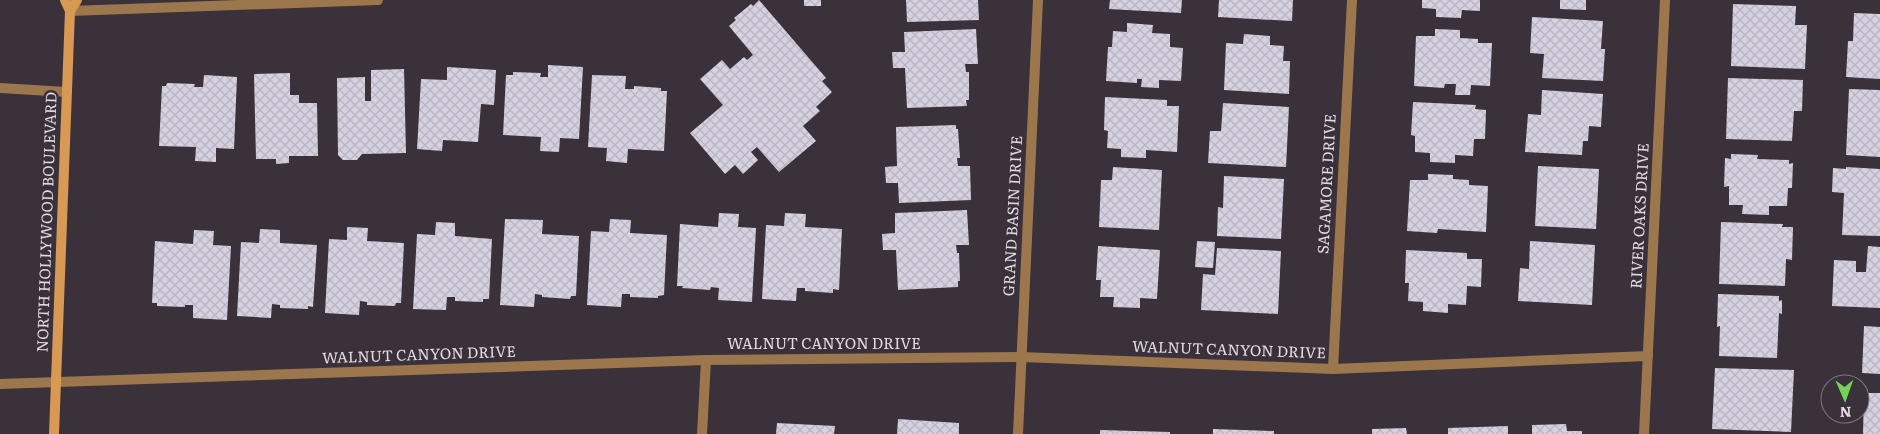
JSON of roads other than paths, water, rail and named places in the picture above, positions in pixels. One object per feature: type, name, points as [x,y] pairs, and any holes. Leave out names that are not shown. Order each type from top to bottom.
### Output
[{"type":"street","name":"NORTH HOLLYWOOD BOULEVARD","points":[[54,434],[70,11],[65,0]]},
{"type":"street","points":[[70,11],[77,0]]},
{"type":"street","points":[[70,11],[378,0]]},
{"type":"street","name":"GRAND BASIN DRIVE","points":[[1018,434],[1038,0]]},
{"type":"street","name":"SAGAMORE DRIVE","points":[[1333,369],[1352,0]]},
{"type":"street","name":"RIVER OAKS DRIVE","points":[[1644,434],[1665,0]]},
{"type":"street","points":[[0,88],[67,92]]},
{"type":"street","name":"WALNUT CANYON DRIVE","points":[[0,384],[706,360],[1021,357],[1333,369],[1648,356]]},
{"type":"street","points":[[702,434],[706,360]]}]
